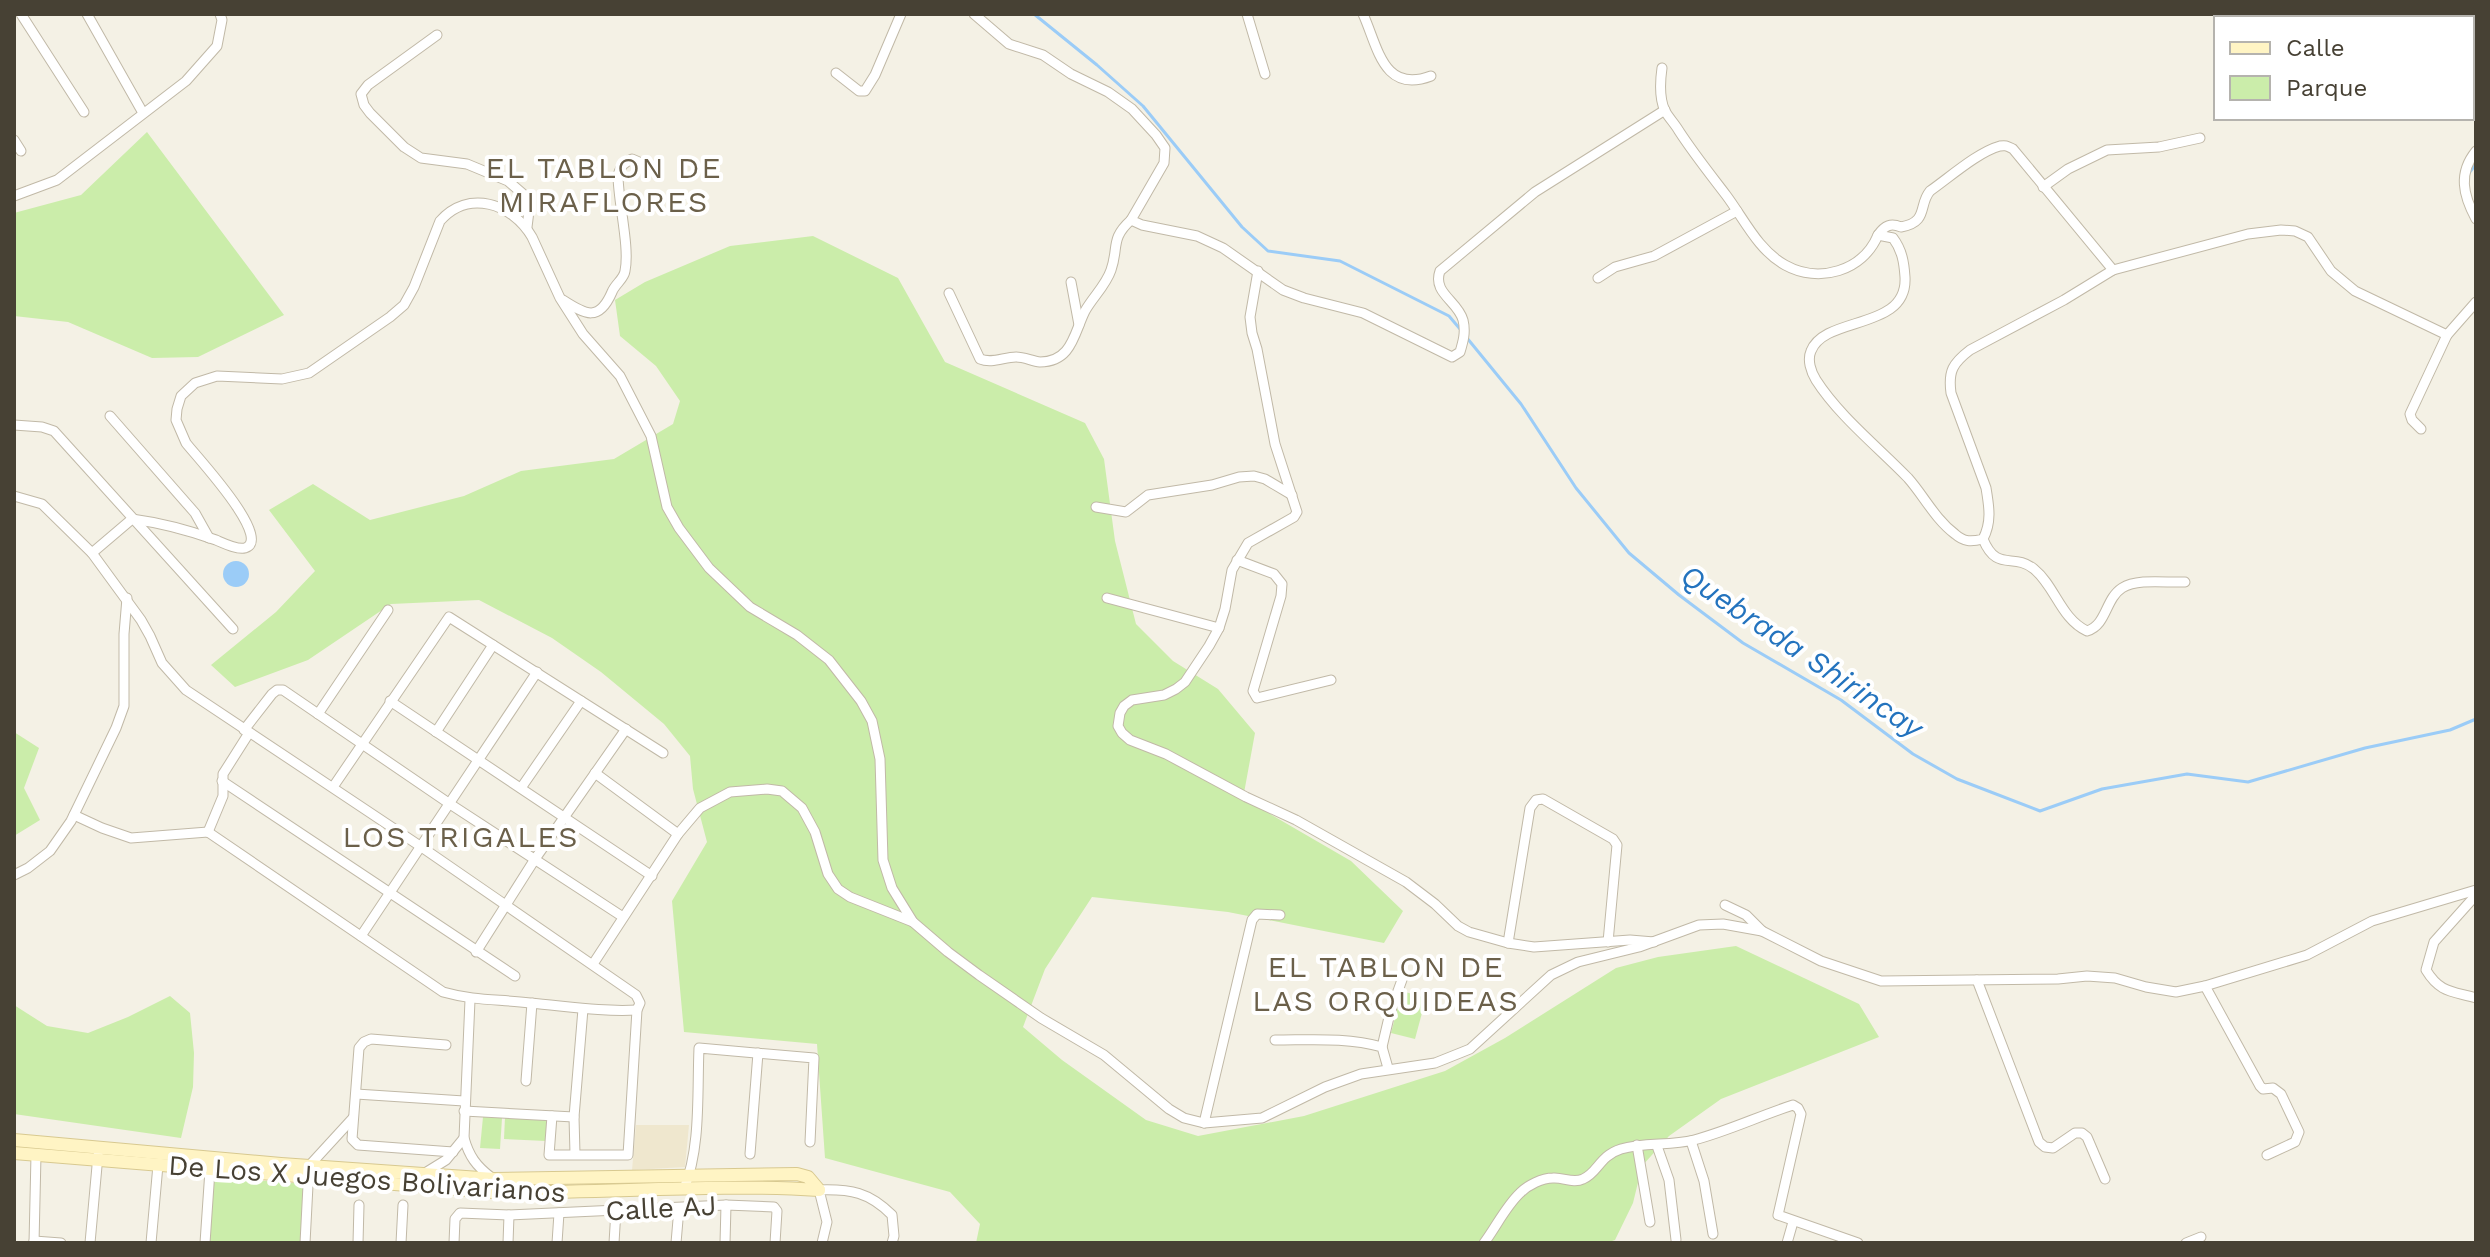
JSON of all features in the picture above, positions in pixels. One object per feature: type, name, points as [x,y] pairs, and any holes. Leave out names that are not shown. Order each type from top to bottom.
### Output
[{"type":"street","points":[[21,14],[84,112]]},
{"type":"street","points":[[87,14],[143,113]]},
{"type":"street","points":[[14,196],[57,180],[186,81],[217,46],[222,20],[220,14]]},
{"type":"street","points":[[836,73],[859,91],[865,91],[901,14]]},
{"type":"street","points":[[949,293],[980,359],[986,362],[1016,357],[1042,362],[1058,358],[1070,349],[1085,312],[1111,272],[1120,230],[1131,220],[1164,163],[1165,148],[1132,109],[1043,55],[1009,44],[974,14]]},
{"type":"street","points":[[1247,14],[1265,74]]},
{"type":"street","points":[[1363,14],[1380,61],[1395,75],[1406,81],[1431,76]]},
{"type":"street","points":[[437,35],[368,85],[361,94],[364,105],[404,147],[421,158],[467,164],[508,181],[523,194],[529,211],[527,227]]},
{"type":"street","points":[[1662,68],[1661,96],[1665,110],[1758,242],[1785,265],[1810,274],[1839,272],[1859,260],[1888,225],[1901,227],[1914,222],[1922,214],[1930,191],[1974,160],[2001,146],[2013,149],[2113,270]]},
{"type":"street","points":[[1131,220],[1197,236],[1223,248],[1283,290],[1363,313],[1452,357],[1460,352],[1465,333],[1459,310],[1440,290],[1437,280],[1440,271],[1535,192],[1665,110]]},
{"type":"street","points":[[2043,187],[2068,169],[2107,150],[2159,147],[2200,138]]},
{"type":"street","points":[[14,140],[21,151]]},
{"type":"street","points":[[2476,151],[2469,159],[2462,178],[2476,219]]},
{"type":"street","points":[[560,298],[591,314],[603,309],[610,299],[626,271],[618,175],[621,166],[632,159],[646,165]]},
{"type":"street","points":[[132,519],[182,528],[243,548],[251,543],[250,527],[242,512],[179,431],[176,420],[181,396],[195,383],[217,376],[282,379],[309,373],[404,305],[440,221],[457,205],[477,202],[495,205],[511,214],[527,227],[560,298],[583,334],[620,376],[651,436],[667,507],[697,552],[709,568],[750,607],[797,635],[829,660],[861,701],[872,721],[880,759],[883,860],[892,888],[913,922],[979,975],[1041,1018],[1104,1055],[1169,1109],[1184,1118],[1204,1123],[1262,1118],[1325,1087],[1361,1074],[1435,1063],[1470,1049],[1551,975],[1578,962],[1655,942],[1699,925],[1723,924],[1762,931],[1821,961],[1881,981],[2087,976],[2115,978],[2176,992],[2307,955],[2372,921],[2476,892]]},
{"type":"street","points":[[1598,278],[1615,267],[1654,256],[1737,211]]},
{"type":"street","points":[[2185,582],[2125,586],[2112,598],[2100,623],[2087,631],[2076,626],[2037,571],[2019,562],[1997,559],[1988,551],[1983,539],[1989,527],[1986,488],[1951,393],[1949,376],[1958,360],[1970,350],[2052,307],[2113,270],[2248,234],[2281,230],[2295,231],[2308,237],[2331,271],[2355,291],[2447,335]]},
{"type":"street","points":[[1878,235],[1893,238],[1902,250],[1905,287],[1902,297],[1863,323],[1819,339],[1811,351],[1810,365],[1815,379],[1907,477],[1942,523],[1969,542],[1983,539]]},
{"type":"street","points":[[1258,271],[1250,317],[1252,333],[1275,444],[1297,512],[1294,517],[1248,543],[1232,570],[1219,628],[1185,682],[1164,695],[1132,700],[1124,706],[1118,726],[1122,733],[1130,740],[1166,754],[1296,820],[1406,882],[1469,932],[1508,943],[1547,946],[1642,939],[1655,942]]},
{"type":"street","points":[[1071,282],[1079,325]]},
{"type":"street","points":[[2421,429],[2410,414],[2447,335],[2476,302]]},
{"type":"street","points":[[110,416],[195,513],[209,538]]},
{"type":"street","points":[[14,425],[54,431],[233,629]]},
{"type":"street","points":[[1096,507],[1126,512],[1148,495],[1254,476],[1292,495]]},
{"type":"street","points":[[14,496],[42,504],[92,553],[127,598],[162,663],[186,690],[636,995],[640,1003],[637,1010],[628,1155],[549,1155],[552,1116]]},
{"type":"street","points":[[182,528],[192,523],[195,513]]},
{"type":"street","points":[[92,553],[132,519]]},
{"type":"street","points":[[1237,560],[1274,574],[1282,584],[1253,695],[1257,698],[1331,680]]},
{"type":"street","points":[[14,875],[50,851],[74,815],[116,728],[124,706],[127,598]]},
{"type":"street","points":[[1107,598],[1219,628]]},
{"type":"street","points":[[318,714],[388,610]]},
{"type":"street","points":[[333,787],[449,617],[663,753]]},
{"type":"street","points":[[436,732],[493,645]]},
{"type":"street","points":[[361,936],[537,672]]},
{"type":"street","points":[[208,832],[223,796],[223,774],[246,732],[277,690],[283,690],[623,917]]},
{"type":"street","points":[[390,701],[652,876]]},
{"type":"street","points":[[521,788],[581,701]]},
{"type":"street","points":[[476,952],[535,859],[626,729]]},
{"type":"street","points":[[595,773],[678,834]]},
{"type":"street","points":[[222,781],[515,976]]},
{"type":"street","points":[[593,964],[678,834],[700,808],[730,792],[782,791],[802,808],[815,832],[828,874],[838,889],[850,897],[913,922]]},
{"type":"street","points":[[1508,943],[1530,808],[1536,800],[1543,799],[1613,839],[1617,845],[1608,942]]},
{"type":"street","points":[[74,815],[131,838],[208,832],[443,992],[470,1000],[609,1011],[637,1010]]},
{"type":"street","points":[[2476,892],[2434,942],[2426,970],[2434,984],[2446,991],[2476,998]]},
{"type":"street","points":[[1725,905],[1746,915],[1762,931]]},
{"type":"street","points":[[1204,1123],[1252,920],[1257,914],[1280,915]]},
{"type":"street","points":[[1388,1068],[1382,1047],[1403,977]]},
{"type":"street","points":[[1977,980],[2039,1142],[2053,1148],[2075,1133],[2082,1133],[2087,1137],[2105,1179]]},
{"type":"street","points":[[2205,986],[2260,1086],[2263,1089],[2273,1088],[2281,1094],[2299,1132],[2295,1142],[2267,1155]]},
{"type":"street","points":[[470,1000],[464,1138],[469,1155],[493,1186]]},
{"type":"street","points":[[526,1081],[532,1003]]},
{"type":"street","points":[[575,1154],[574,1117],[583,1009]]},
{"type":"street","points":[[446,1045],[371,1039],[364,1042],[359,1048],[352,1139],[358,1145],[453,1152]]},
{"type":"street","points":[[1275,1040],[1330,1039],[1382,1047]]},
{"type":"street","points":[[684,1189],[694,1144],[699,1048],[814,1058],[810,1142]]},
{"type":"street","points":[[750,1154],[758,1053]]},
{"type":"street","points":[[356,1094],[574,1117]]},
{"type":"street","points":[[1484,1243],[1520,1193],[1530,1186],[1554,1177],[1582,1180],[1604,1157],[1619,1150],[1637,1145],[1657,1146],[1691,1141],[1793,1105],[1801,1114],[1778,1213],[1781,1218],[1858,1243]]},
{"type":"street","points":[[305,1243],[308,1172],[353,1118]]},
{"type":"street","points":[[420,1181],[446,1160],[464,1138]]},
{"type":"street","name":"De Los X Juegos Bolivarianos","points":[[14,1140],[158,1165],[210,1170],[308,1172]]},
{"type":"street","points":[[1691,1141],[1704,1181],[1713,1234]]},
{"type":"street","points":[[1637,1145],[1650,1222]]},
{"type":"street","points":[[1657,1146],[1669,1180],[1676,1240]]},
{"type":"street","name":"De Los X Juegos Bolivarianos","points":[[14,1153],[98,1154],[562,1193],[777,1187],[819,1190]]},
{"type":"street","points":[[90,1243],[98,1154]]},
{"type":"street","points":[[36,1155],[34,1242],[61,1243]]},
{"type":"street","points":[[151,1243],[158,1165]]},
{"type":"street","points":[[205,1243],[210,1170]]},
{"type":"street","name":"De Los X Juegos Bolivarianos","points":[[493,1186],[797,1174],[808,1177],[819,1190]]},
{"type":"street","points":[[822,1243],[827,1222],[819,1190],[864,1194],[881,1203],[892,1215],[892,1243]]},
{"type":"street","points":[[358,1243],[359,1205]]},
{"type":"street","points":[[401,1243],[403,1205]]},
{"type":"street","points":[[725,1243],[726,1205]]},
{"type":"street","name":"Calle AJ","points":[[454,1243],[457,1215],[460,1213],[509,1215],[769,1205],[777,1211],[775,1243]]},
{"type":"street","points":[[676,1243],[679,1208]]},
{"type":"street","points":[[614,1243],[616,1210]]},
{"type":"street","points":[[557,1243],[559,1213]]},
{"type":"street","points":[[508,1243],[509,1215]]},
{"type":"street","points":[[1787,1243],[1793,1222]]},
{"type":"street","points":[[2186,1243],[2201,1237]]},
{"type":"shaded area","points":[[636,1125],[689,1125],[685,1167],[632,1170]]},
{"type":"green space","points":[[147,132],[284,315],[198,357],[152,358],[68,322],[14,316],[14,213],[81,195]]},
{"type":"green space","points":[[813,236],[898,278],[945,362],[1085,423],[1104,459],[1115,541],[1136,624],[1173,661],[1218,689],[1255,733],[1244,793],[1265,811],[1351,861],[1403,911],[1384,943],[1228,912],[1092,897],[1045,969],[1023,1027],[1062,1060],[1146,1120],[1198,1136],[1304,1116],[1445,1071],[1505,1038],[1616,968],[1658,957],[1736,946],[1859,1004],[1879,1037],[1721,1099],[1669,1136],[1642,1166],[1633,1203],[1615,1240],[1606,1243],[976,1243],[980,1224],[950,1192],[825,1158],[817,1044],[684,1032],[672,901],[707,842],[693,789],[690,756],[664,724],[601,672],[552,638],[479,600],[391,604],[308,660],[235,687],[211,665],[276,612],[315,571],[269,510],[313,484],[370,520],[464,496],[521,471],[614,459],[673,424],[680,401],[656,366],[620,336],[615,300],[645,282],[730,246]]},
{"type":"green space","points":[[14,732],[39,748],[24,788],[40,820],[14,836]]},
{"type":"green space","points":[[1402,991],[1426,998],[1415,1039],[1391,1033]]},
{"type":"green space","points":[[170,996],[190,1013],[194,1053],[193,1087],[181,1138],[14,1114],[14,1005],[47,1026],[88,1033]]},
{"type":"green space","points":[[483,1117],[502,1118],[500,1149],[480,1148]]},
{"type":"green space","points":[[505,1117],[547,1119],[546,1141],[504,1139]]},
{"type":"green space","points":[[213,1177],[306,1184],[302,1243],[208,1243]]},
{"type":"water","points":[[236,561],[245,565],[249,574],[245,583],[236,587],[227,583],[223,574],[227,565]]},
{"type":"waterway","name":"Quebrada Shirincay","points":[[1034,14],[1143,106],[1242,227],[1268,251],[1340,261],[1449,316],[1460,329]]},
{"type":"waterway","points":[[2469,173],[2476,164]]},
{"type":"waterway","name":"Quebrada Shirincay","points":[[1467,338],[1521,404],[1576,488],[1629,553],[1679,595],[1743,643],[1841,700],[1913,754],[1957,779],[2040,811],[2102,789],[2187,774],[2248,782],[2365,748],[2450,730],[2476,719]]},
{"type":"district","name":"EL TABLON DE MIRAFLORES","points":[[604,184]]},
{"type":"district","name":"LOS TRIGALES","points":[[461,836]]},
{"type":"district","name":"EL TABLON DE LAS ORQUIDEAS","points":[[1386,983]]}]
